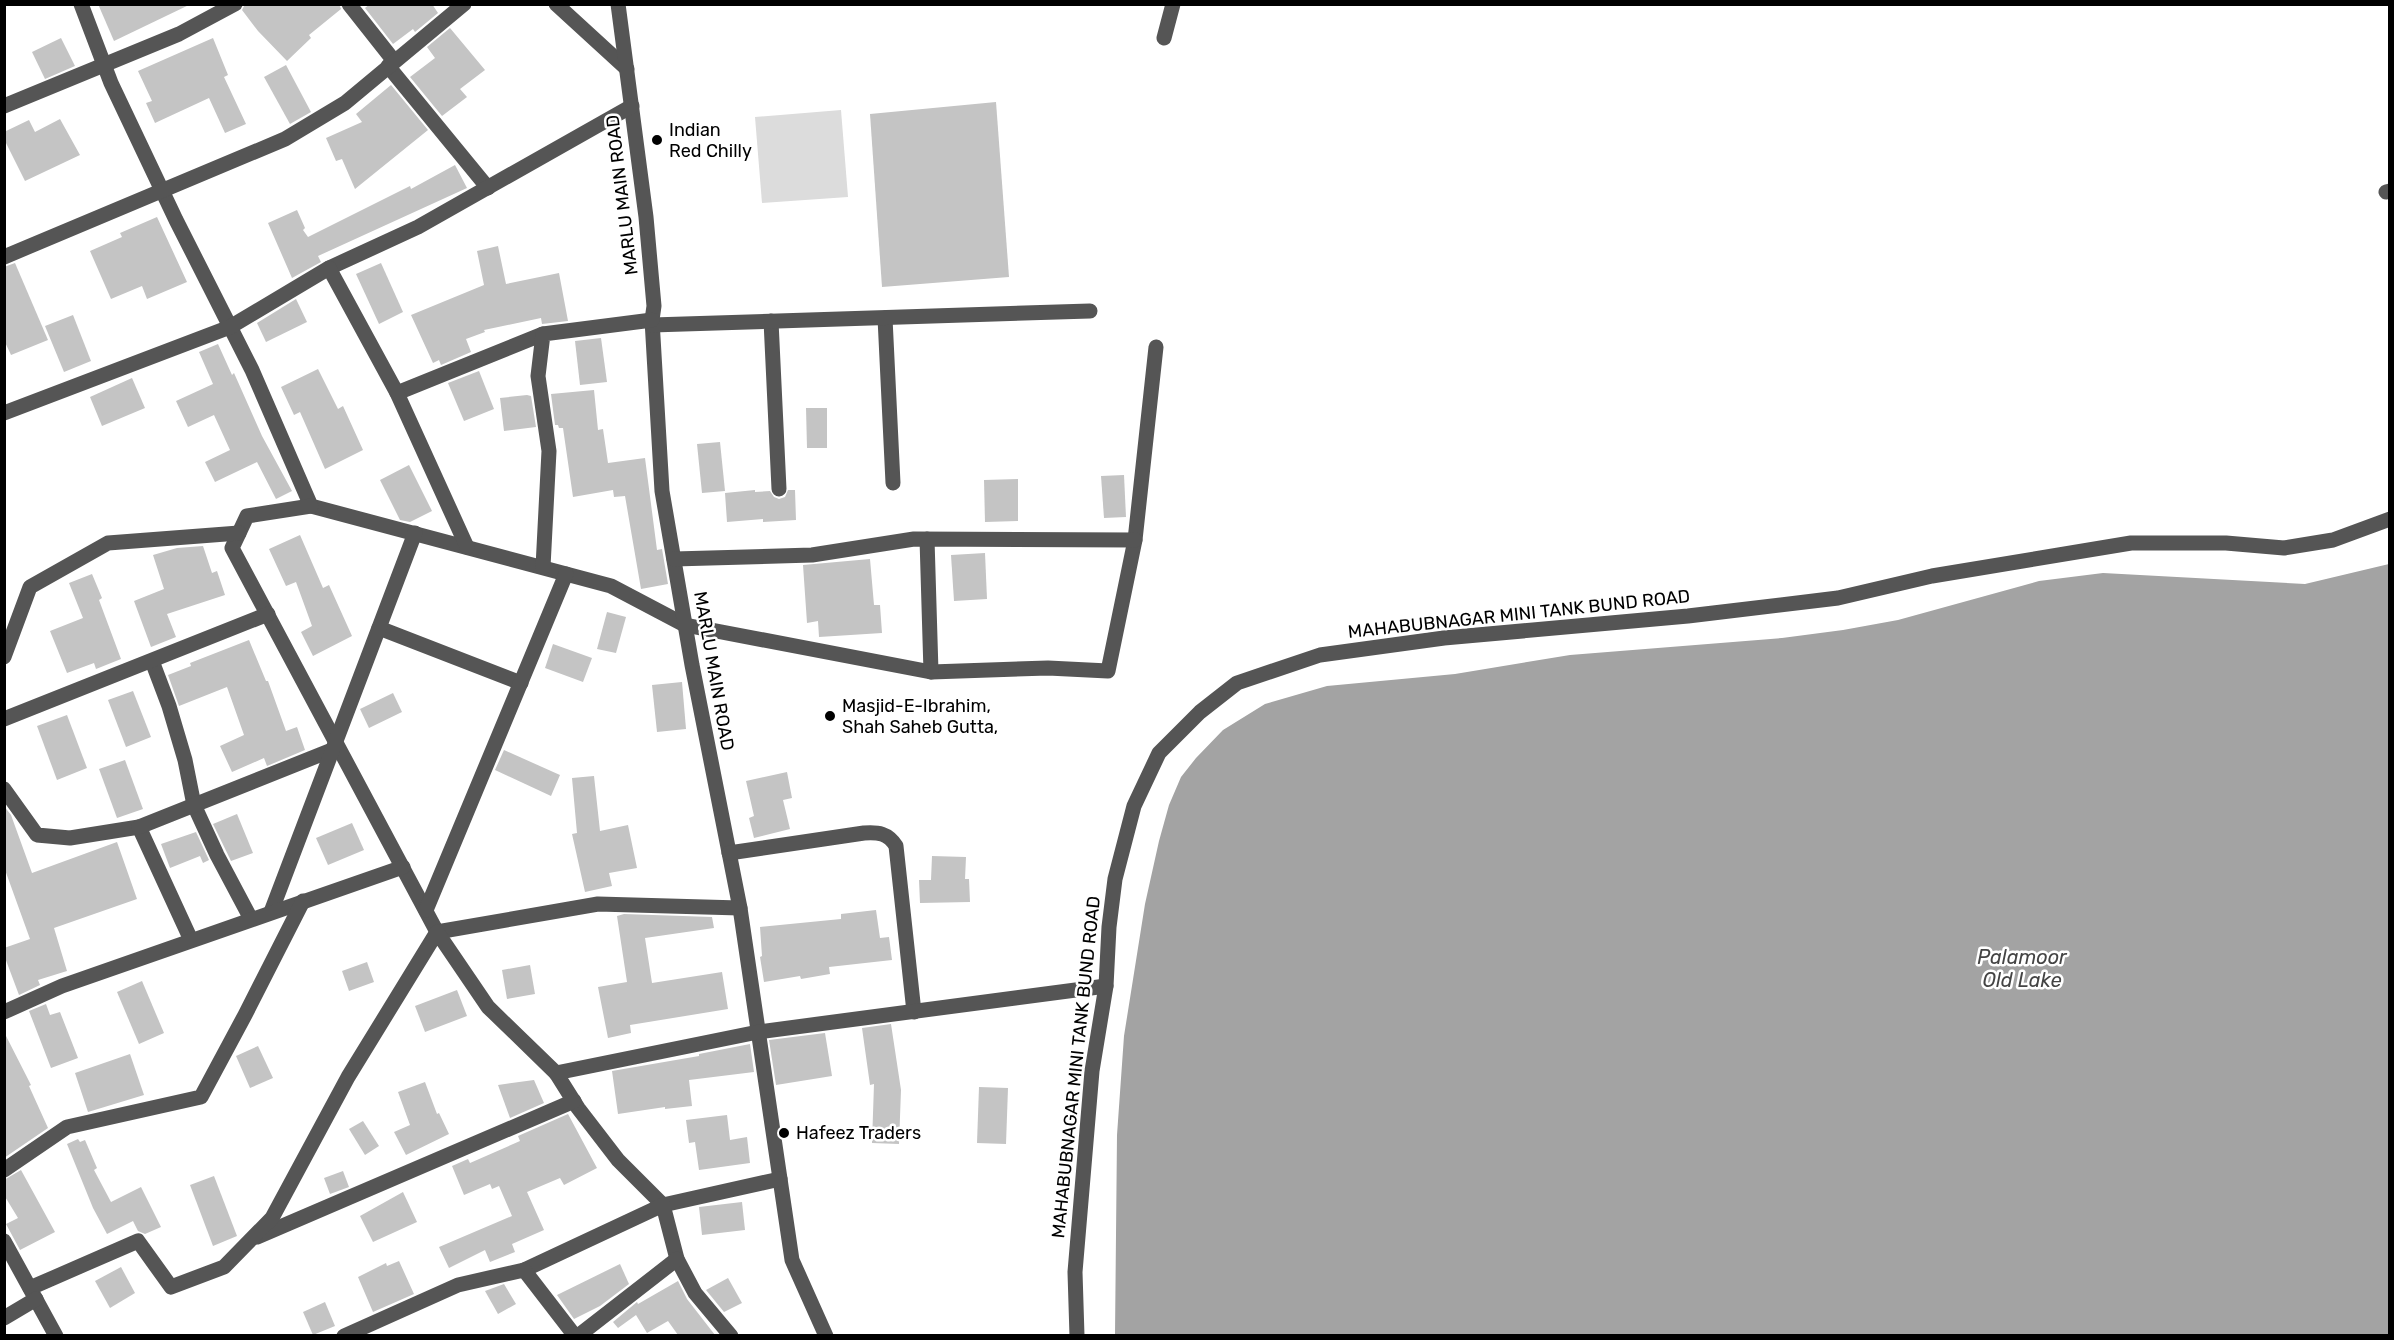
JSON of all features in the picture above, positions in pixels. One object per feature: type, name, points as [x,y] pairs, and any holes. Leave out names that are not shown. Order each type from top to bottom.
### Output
[{"type":"street","points":[[81,4],[105,66],[163,191],[252,370],[311,506]]},
{"type":"street","points":[[4,106],[179,34],[235,4]]},
{"type":"street","points":[[349,4],[391,64],[488,188]]},
{"type":"street","points":[[4,257],[285,139],[345,103],[464,4]]},
{"type":"street","points":[[555,4],[627,69]]},
{"type":"street","name":"MARLU MAIN ROAD","points":[[618,4],[646,217],[654,306],[652,323],[662,490],[685,625],[740,908],[792,1260],[826,1335]]},
{"type":"street","points":[[1164,38],[1173,4]]},
{"type":"street","points":[[4,413],[230,327],[330,268],[418,227],[632,106]]},
{"type":"street","points":[[330,268],[397,393],[467,546]]},
{"type":"street","points":[[397,393],[543,334],[652,323],[1090,311]]},
{"type":"street","points":[[885,318],[893,483]]},
{"type":"street","points":[[771,321],[779,489]]},
{"type":"street","points":[[543,334],[537,376],[549,451],[543,567]]},
{"type":"street","points":[[731,1335],[695,1293],[677,1259],[663,1205],[618,1160],[574,1101],[556,1072],[488,1007],[437,932],[334,745],[232,548],[247,516],[311,506],[611,586],[685,625],[931,672],[1048,668],[1108,671],[1136,540],[1156,347]]},
{"type":"street","name":"MAHABUBNAGAR MINI TANK BUND ROAD","points":[[1077,1335],[1076,1272],[1092,1071],[1106,986],[1108,927],[1114,879],[1134,806],[1159,753],[1200,712],[1237,683],[1320,655],[1433,639],[1688,616],[1838,598],[1932,576],[2131,543],[2226,543],[2284,548],[2333,540],[2390,519]]},
{"type":"street","points":[[4,657],[30,587],[108,543],[239,533]]},
{"type":"street","points":[[271,912],[415,533]]},
{"type":"street","points":[[674,559],[812,555],[914,539],[1136,540]]},
{"type":"street","points":[[927,539],[931,672]]},
{"type":"street","points":[[426,910],[566,574]]},
{"type":"street","points":[[4,719],[268,614]]},
{"type":"street","points":[[379,628],[521,682]]},
{"type":"street","points":[[152,661],[169,706],[185,760],[194,805],[251,919]]},
{"type":"street","points":[[4,789],[37,835],[70,838],[139,827],[334,745]]},
{"type":"street","points":[[139,827],[190,940]]},
{"type":"street","points":[[729,853],[864,833],[878,832],[891,838],[896,846],[914,1012]]},
{"type":"street","points":[[4,1012],[62,986],[403,867]]},
{"type":"street","points":[[4,1170],[68,1127],[201,1097],[303,902]]},
{"type":"street","points":[[4,1318],[33,1294],[138,1241],[171,1287],[224,1267],[272,1218],[348,1077],[437,932],[598,904],[740,908]]},
{"type":"street","points":[[556,1072],[758,1032],[1106,986]]},
{"type":"street","points":[[250,1240],[346,1201],[574,1101]]},
{"type":"street","points":[[344,1335],[458,1286],[524,1270],[663,1205],[780,1179]]},
{"type":"street","points":[[4,1240],[56,1335]]},
{"type":"street","points":[[524,1270],[577,1335],[677,1259]]},
{"type":"shaded area","points":[[841,110],[848,197],[762,203],[755,117]]},
{"type":"water","name":"Palamoor Old Lake","points":[[2389,564],[2389,1335],[1115,1335],[1117,1135],[1124,1036],[1145,904],[1159,841],[1169,805],[1181,777],[1223,730],[1265,704],[1327,686],[1455,674],[1570,655],[1782,638],[1843,630],[1898,620],[2039,581],[2103,573],[2305,584]]},
{"type":"building","points":[[98,4],[191,4],[114,41]]},
{"type":"building","points":[[245,4],[339,4],[341,9],[309,35],[311,38],[287,61],[258,31],[242,10]]},
{"type":"building","points":[[370,4],[432,4],[438,13],[415,32],[413,29],[393,44],[365,8]]},
{"type":"building","points":[[450,28],[485,70],[460,89],[467,97],[442,116],[410,77],[435,58],[427,47]]},
{"type":"building","points":[[61,38],[75,66],[45,79],[32,52]]},
{"type":"building","points":[[213,38],[228,75],[224,77],[246,124],[225,133],[209,98],[155,123],[146,103],[152,101],[138,71]]},
{"type":"building","points":[[286,65],[311,112],[290,124],[264,77]]},
{"type":"building","points":[[391,85],[428,130],[355,189],[342,159],[336,161],[326,138],[362,122],[356,114]]},
{"type":"building","points":[[996,102],[1009,277],[882,287],[870,114]]},
{"type":"building","points":[[60,119],[80,155],[25,181],[4,139],[4,132],[29,120],[35,132]]},
{"type":"building","points":[[455,165],[467,188],[318,256],[321,262],[292,278],[268,223],[297,210],[305,228],[303,230],[308,237],[410,186],[411,189]]},
{"type":"building","points":[[157,217],[187,282],[147,299],[142,286],[111,299],[90,251],[122,237],[120,233]]},
{"type":"building","points":[[498,246],[506,284],[559,273],[568,321],[542,324],[541,318],[484,330],[485,332],[466,339],[471,352],[441,365],[439,360],[433,363],[411,315],[484,285],[477,251]]},
{"type":"building","points":[[15,263],[48,340],[11,355],[4,340],[4,267]]},
{"type":"building","points":[[381,263],[403,312],[379,324],[356,274]]},
{"type":"building","points":[[296,299],[307,322],[266,342],[257,323]]},
{"type":"building","points":[[73,315],[91,361],[64,372],[45,326]]},
{"type":"building","points":[[601,338],[607,382],[580,385],[575,341]]},
{"type":"building","points":[[218,344],[232,375],[234,373],[262,436],[292,491],[276,499],[257,462],[215,482],[205,462],[230,450],[214,415],[188,427],[176,401],[213,384],[199,352]]},
{"type":"building","points":[[318,369],[338,409],[343,406],[363,450],[325,469],[300,412],[294,415],[281,387]]},
{"type":"building","points":[[479,371],[494,409],[464,421],[448,383]]},
{"type":"building","points":[[132,378],[145,408],[102,426],[90,397]]},
{"type":"building","points":[[594,390],[598,430],[603,429],[608,463],[645,458],[657,550],[662,549],[668,584],[641,589],[625,496],[614,497],[613,490],[573,497],[563,428],[555,425],[551,394]]},
{"type":"building","points":[[531,396],[536,427],[504,431],[500,398]]},
{"type":"building","points":[[806,408],[827,408],[827,448],[807,448]]},
{"type":"building","points":[[720,442],[725,491],[702,493],[697,444]]},
{"type":"building","points":[[409,465],[432,511],[410,522],[400,520],[380,480]]},
{"type":"building","points":[[1124,475],[1126,517],[1104,518],[1101,476]]},
{"type":"building","points":[[1018,479],[1018,521],[985,522],[984,480]]},
{"type":"building","points":[[755,490],[755,492],[770,491],[774,497],[779,499],[785,497],[788,490],[795,490],[796,520],[763,522],[763,519],[727,522],[725,493]]},
{"type":"building","points":[[300,535],[323,588],[329,585],[352,636],[313,656],[301,632],[312,626],[296,582],[286,586],[269,549]]},
{"type":"building","points":[[203,546],[212,573],[217,571],[225,595],[167,614],[176,637],[151,647],[134,601],[164,589],[153,555],[177,548]]},
{"type":"building","points":[[985,553],[987,599],[954,601],[951,555]]},
{"type":"building","points":[[870,559],[874,605],[880,605],[882,633],[819,637],[818,621],[807,623],[803,565]]},
{"type":"building","points":[[92,574],[121,659],[96,669],[94,663],[67,673],[50,631],[83,618],[69,583]]},
{"type":"building","points":[[607,612],[626,617],[616,653],[597,649]]},
{"type":"building","points":[[249,640],[266,681],[268,681],[286,731],[297,727],[305,750],[267,766],[264,758],[232,772],[220,746],[244,735],[227,687],[179,706],[168,675],[191,666],[190,663]]},
{"type":"building","points":[[553,644],[592,658],[583,682],[545,668]]},
{"type":"building","points":[[682,682],[686,729],[657,732],[652,685]]},
{"type":"building","points":[[133,691],[151,737],[126,747],[108,700]]},
{"type":"building","points":[[393,693],[402,712],[369,728],[360,709]]},
{"type":"building","points":[[67,715],[87,768],[57,780],[37,726]]},
{"type":"building","points":[[504,750],[560,775],[551,796],[495,770]]},
{"type":"building","points":[[125,760],[143,809],[117,818],[99,769]]},
{"type":"building","points":[[787,772],[792,798],[783,800],[790,829],[754,838],[749,818],[754,816],[746,781]]},
{"type":"building","points":[[594,776],[600,831],[628,825],[637,868],[609,873],[612,886],[585,892],[572,834],[577,833],[572,778]]},
{"type":"building","points":[[4,806],[11,815],[32,873],[117,842],[137,899],[54,928],[67,971],[38,980],[40,985],[19,995],[4,955],[4,948],[30,939],[4,867]]},
{"type":"building","points":[[237,814],[253,853],[231,861],[213,824]]},
{"type":"building","points":[[352,823],[364,850],[328,865],[316,838]]},
{"type":"building","points":[[196,832],[209,860],[203,863],[200,856],[170,868],[161,844]]},
{"type":"building","points":[[932,856],[966,857],[965,879],[969,879],[970,902],[920,903],[919,880],[931,880]]},
{"type":"building","points":[[876,910],[880,938],[889,937],[892,960],[829,967],[830,974],[764,982],[760,957],[762,956],[760,927],[841,919],[841,914]]},
{"type":"building","points":[[624,914],[712,917],[714,928],[645,938],[652,983],[722,972],[728,1009],[630,1025],[631,1033],[608,1038],[598,987],[627,982],[617,916]]},
{"type":"building","points":[[367,962],[374,982],[349,991],[342,971]]},
{"type":"building","points":[[530,965],[535,994],[507,999],[502,970]]},
{"type":"building","points":[[142,981],[164,1033],[139,1044],[117,992]]},
{"type":"building","points":[[457,990],[467,1016],[425,1032],[415,1006]]},
{"type":"building","points":[[46,1004],[50,1015],[60,1012],[78,1058],[51,1068],[29,1011]]},
{"type":"building","points":[[891,1024],[901,1090],[899,1144],[872,1143],[874,1084],[870,1085],[862,1028]]},
{"type":"building","points":[[4,1032],[31,1085],[29,1086],[48,1128],[4,1158]]},
{"type":"building","points":[[825,1033],[832,1076],[776,1085],[769,1040]]},
{"type":"building","points":[[750,1044],[754,1072],[689,1080],[692,1106],[665,1109],[665,1107],[618,1114],[612,1071],[699,1056],[699,1054]]},
{"type":"building","points":[[258,1046],[273,1078],[250,1088],[236,1056]]},
{"type":"building","points":[[130,1054],[144,1095],[88,1112],[75,1073]]},
{"type":"building","points":[[534,1080],[544,1103],[510,1118],[498,1085]]},
{"type":"building","points":[[425,1082],[437,1114],[439,1113],[449,1134],[406,1155],[394,1132],[410,1125],[398,1092]]},
{"type":"building","points":[[979,1087],[1008,1088],[1006,1144],[977,1143]]},
{"type":"building","points":[[568,1114],[597,1168],[564,1185],[560,1178],[527,1192],[544,1230],[512,1244],[515,1252],[490,1262],[485,1250],[449,1268],[439,1247],[512,1216],[499,1186],[492,1189],[490,1184],[464,1195],[452,1166],[468,1159],[470,1163],[520,1141],[518,1136]]},
{"type":"building","points":[[727,1115],[730,1140],[747,1137],[750,1163],[699,1170],[695,1142],[689,1143],[686,1120]]},
{"type":"building","points":[[363,1121],[379,1146],[365,1155],[349,1129]]},
{"type":"building","points":[[78,1139],[80,1142],[85,1140],[97,1168],[94,1170],[111,1202],[141,1187],[161,1227],[145,1234],[138,1231],[133,1221],[107,1234],[93,1208],[67,1144]]},
{"type":"building","points":[[21,1170],[55,1232],[20,1250],[6,1224],[18,1218],[4,1195],[4,1180]]},
{"type":"building","points":[[343,1171],[349,1187],[330,1194],[324,1178]]},
{"type":"building","points":[[214,1176],[237,1236],[213,1246],[190,1185]]},
{"type":"building","points":[[403,1192],[417,1222],[373,1242],[360,1216]]},
{"type":"building","points":[[742,1202],[745,1230],[702,1235],[699,1207]]},
{"type":"building","points":[[399,1261],[414,1294],[373,1312],[358,1277],[386,1263],[387,1266]]},
{"type":"building","points":[[620,1264],[629,1284],[600,1306],[574,1319],[557,1295]]},
{"type":"building","points":[[121,1267],[135,1293],[110,1308],[95,1281]]},
{"type":"building","points":[[728,1278],[742,1303],[724,1312],[706,1290]]},
{"type":"building","points":[[678,1281],[687,1299],[715,1335],[678,1335],[668,1321],[647,1333],[636,1315],[618,1328],[613,1322],[637,1302],[638,1304]]},
{"type":"building","points":[[504,1284],[516,1304],[498,1314],[485,1291]]},
{"type":"building","points":[[325,1302],[335,1326],[313,1335],[303,1312]]},
{"type":"place","name":"Indian Red Chilly","points":[[657,140]]},
{"type":"place","name":"Masjid-E-Ibrahim, Shah Saheb Gutta,","points":[[830,716]]},
{"type":"place","name":"Hafeez Traders","points":[[784,1133]]}]
